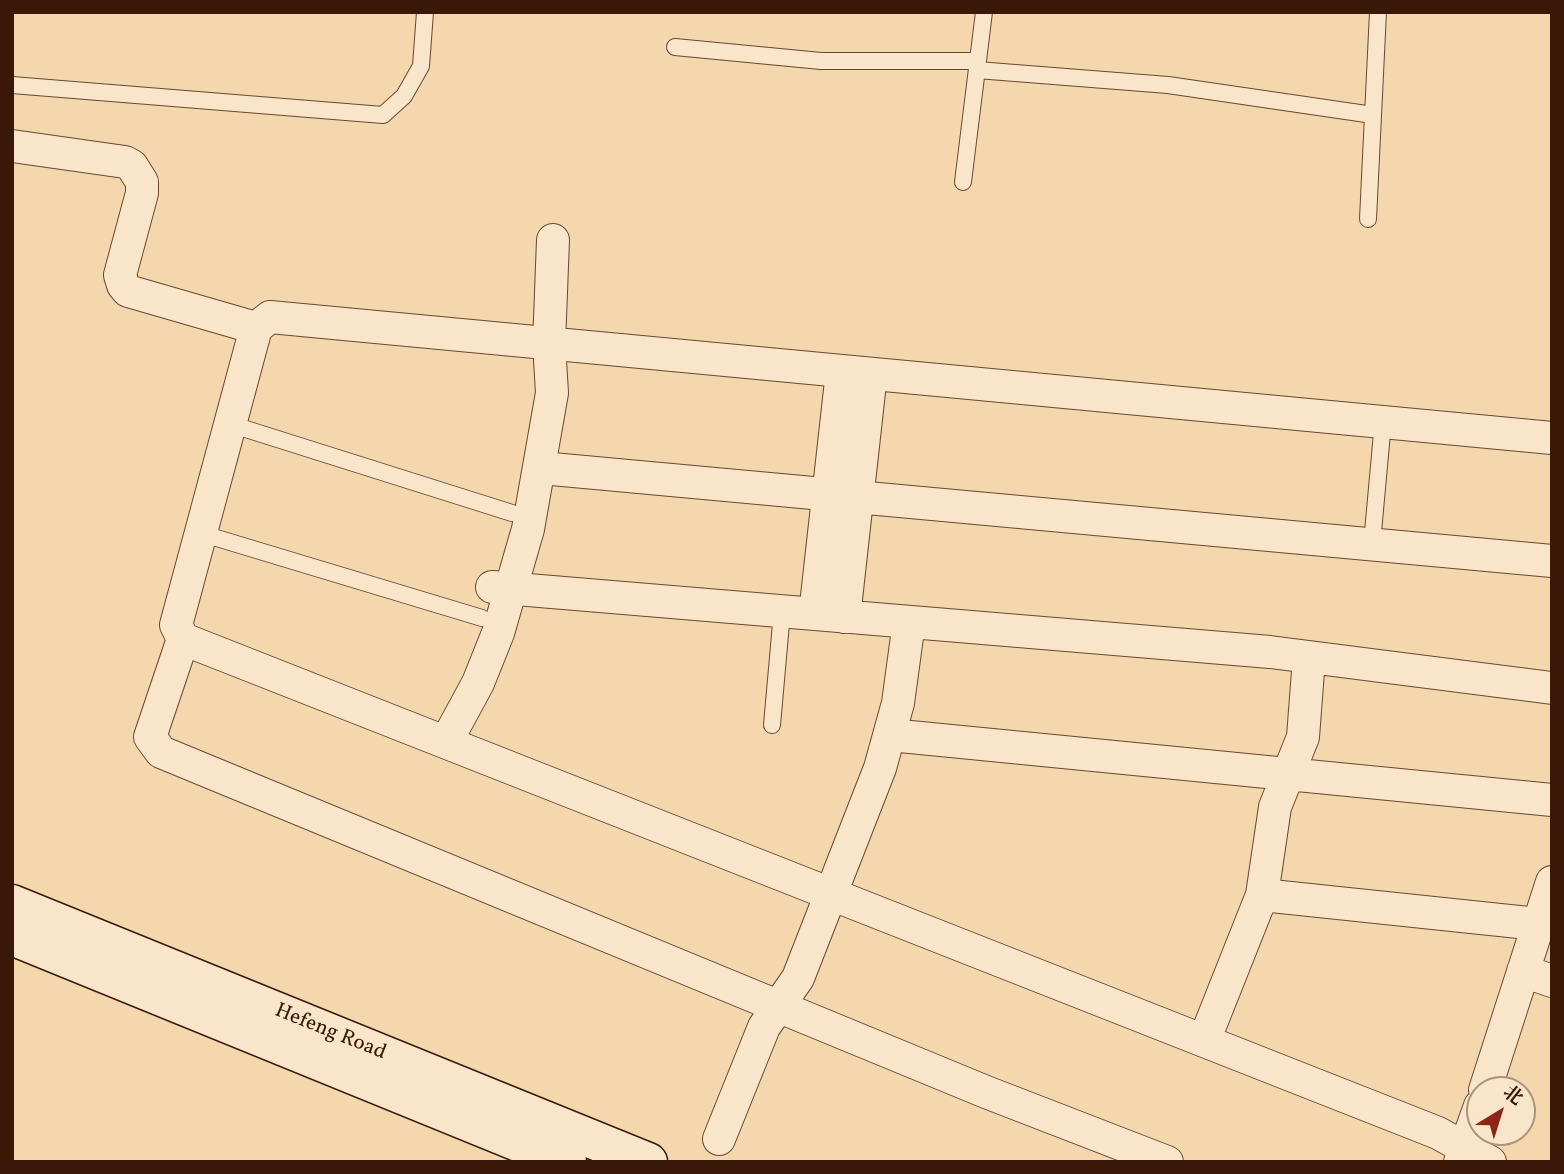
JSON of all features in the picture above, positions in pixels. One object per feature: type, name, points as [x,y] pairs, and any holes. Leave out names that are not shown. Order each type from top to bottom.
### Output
[{"type":"street","points":[[12,146],[125,162],[132,166],[142,182],[142,193],[120,275],[122,285],[128,290],[256,328]]},
{"type":"street","points":[[446,742],[478,683],[502,588],[541,468],[552,393],[550,344],[553,240]]},
{"type":"street","points":[[1472,1157],[1438,1133],[183,639],[176,625],[256,328],[270,317],[1552,438]]},
{"type":"street","points":[[446,742],[460,676],[482,618],[502,588],[533,390],[550,344]]},
{"type":"street","points":[[829,616],[857,373]]},
{"type":"street","points":[[541,468],[1552,561]]},
{"type":"street","points":[[502,588],[1309,657],[1552,688]]},
{"type":"street","points":[[719,1139],[764,1027],[797,978],[890,735],[901,689],[909,622]]},
{"type":"street","points":[[183,639],[150,737],[160,752],[986,1092],[1167,1162]]},
{"type":"street","points":[[1204,1041],[1262,895],[1275,807],[1303,737],[1309,657]]},
{"type":"street","points":[[890,735],[1552,800]]},
{"type":"street","points":[[1491,1076],[1537,976],[1538,924],[1552,882]]},
{"type":"street","points":[[1262,895],[1538,924]]},
{"type":"street","name":"Hefeng Road","points":[[12,904],[648,1162]]},
{"type":"street","name":"Hefeng Road","points":[[12,936],[567,1162]]},
{"type":"lane","points":[[12,85],[383,116],[404,96],[421,66],[425,12]]},
{"type":"lane","points":[[963,182],[984,12]]},
{"type":"lane","points":[[1368,219],[1378,12]]},
{"type":"lane","points":[[675,47],[821,61],[977,66],[1168,85],[1373,115]]},
{"type":"lane","points":[[1372,543],[1383,422]]},
{"type":"lane","points":[[230,424],[512,513]]},
{"type":"lane","points":[[200,533],[482,618]]},
{"type":"lane","points":[[772,725],[782,611]]}]
